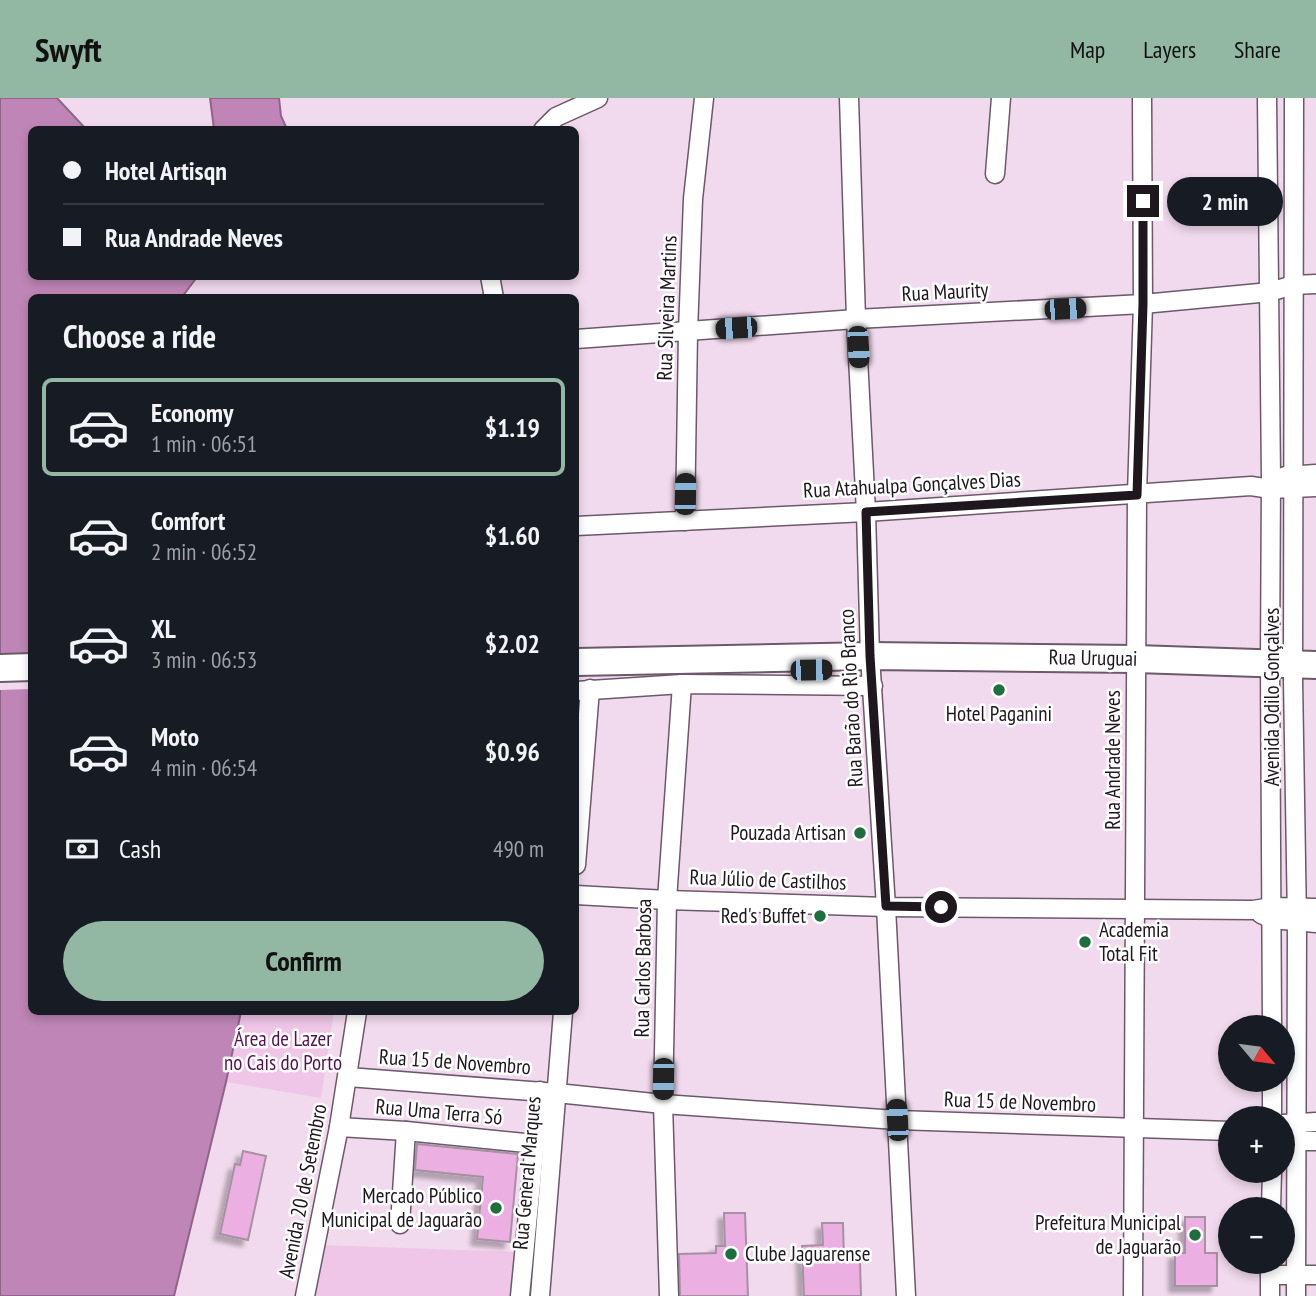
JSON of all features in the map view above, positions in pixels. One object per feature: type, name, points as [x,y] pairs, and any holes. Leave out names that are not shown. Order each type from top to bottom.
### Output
[{"type":"highway","points":[[579,662],[838,663]]},
{"type":"highway","name":"Rua Uruguai","points":[[838,663],[871,671],[1136,666],[1293,672]]},
{"type":"highway","points":[[581,684],[838,663]]},
{"type":"street","points":[[546,126],[556,117],[598,98]]},
{"type":"street","name":"Rua Silveira Martins","points":[[685,521],[688,332],[694,200],[704,98]]},
{"type":"street","name":"Rua Barão do Rio Branco","points":[[849,98],[871,671],[906,1296]]},
{"type":"street","points":[[995,174],[1001,98]]},
{"type":"street","name":"Rua Andrade Neves","points":[[1133,1296],[1137,495],[1143,304],[1142,98]]},
{"type":"street","name":"Avenida Odilo Gonçalves","points":[[1267,98],[1271,483],[1293,672],[1271,803],[1272,1015]]},
{"type":"street","name":"Avenida Odilo Gonçalves","points":[[1291,1106],[1297,915],[1293,672],[1294,98]]},
{"type":"street","points":[[1269,200],[1294,200]]},
{"type":"street","name":"Rua Maurity","points":[[579,339],[856,319],[1143,304],[1270,292],[1293,285],[1316,284]]},
{"type":"street","points":[[1295,481],[1316,474]]},
{"type":"street","points":[[1295,481],[1316,487]]},
{"type":"street","name":"Rua Atahualpa Gonçalves Dias","points":[[579,526],[866,512],[1137,495],[1295,481]]},
{"type":"street","points":[[579,756],[581,684],[682,684],[871,671]]},
{"type":"street","name":"Rua Carlos Barbosa","points":[[669,1296],[663,1104],[667,900],[682,684]]},
{"type":"street","points":[[1271,803],[1295,802]]},
{"type":"street","name":"Rua Júlio de Castilhos","points":[[579,895],[886,906],[1253,910],[1297,915],[1316,923]]},
{"type":"street","name":"Rua Júlio de Castilhos","points":[[1297,915],[1316,908]]},
{"type":"street","name":"Avenida 20 de Setembro","points":[[305,1296],[339,1127],[357,1015]]},
{"type":"street","name":"Rua General Marques","points":[[540,1296],[548,1092],[563,1015]]},
{"type":"street","name":"Rua 15 de Novembro","points":[[348,1077],[548,1092],[663,1104],[897,1120],[1218,1131]]},
{"type":"street","points":[[520,1296],[535,1144],[548,1092]]},
{"type":"street","points":[[1295,1123],[1316,1122]]},
{"type":"street","name":"Rua Uma Terra Só","points":[[339,1127],[535,1144]]},
{"type":"street","points":[[400,1224],[406,1131]]},
{"type":"street","points":[[1295,1141],[1316,1141]]},
{"type":"street","name":"Avenida Odilo Gonçalves","points":[[1292,1183],[1296,1296]]},
{"type":"street","points":[[1270,1274],[1270,1296]]},
{"type":"street","points":[[1292,1274],[1316,1275]]},
{"type":"green space","name":"Área de Lazer no Cais do Porto","points":[[240,1015],[334,1015],[321,1098],[226,1082]]},
{"type":"green space","points":[[321,1245],[514,1252],[513,1296],[310,1296]]},
{"type":"shaded area","points":[[0,98],[57,98],[83,126],[28,126],[28,280],[195,280],[184,294],[28,294],[28,1015],[240,1015],[174,1296],[0,1296]]},
{"type":"shaded area","points":[[210,98],[279,98],[281,116],[286,126],[214,126]]},
{"type":"pier","points":[[0,662],[28,662],[28,689],[0,690]]},
{"type":"building","name":"Mercado Público Municipal de Jaguarão","points":[[417,1144],[518,1154],[510,1242],[477,1239],[483,1177],[415,1170]]},
{"type":"building","points":[[243,1151],[266,1156],[248,1240],[220,1234],[235,1164],[240,1165]]},
{"type":"building","name":"Clube Jaguarense","points":[[724,1213],[745,1213],[748,1296],[680,1296],[679,1254],[716,1253],[716,1246],[725,1246]]},
{"type":"building","name":"Prefeitura Municipal de Jaguarão","points":[[1185,1217],[1205,1217],[1205,1253],[1217,1253],[1217,1286],[1175,1286],[1175,1253],[1185,1253]]},
{"type":"building","points":[[822,1223],[843,1223],[844,1262],[860,1262],[861,1296],[804,1296],[802,1246],[823,1245]]},
{"type":"place","name":"Hotel Paganini","points":[[999,690]]},
{"type":"place","name":"Pouzada Artisan","points":[[860,833]]},
{"type":"place","name":"Red's Buffet","points":[[820,916]]},
{"type":"place","name":"Academia Total Fit","points":[[1085,942]]},
{"type":"place","name":"Mercado Público Municipal de Jaguarão","points":[[496,1208]]},
{"type":"place","name":"Prefeitura Municipal de Jaguarão","points":[[1195,1235]]},
{"type":"place","name":"Clube Jaguarense","points":[[731,1254]]},
{"type":"route","points":[[941,907],[886,906],[870,656],[866,512],[1137,495],[1143,304],[1143,201]]}]
